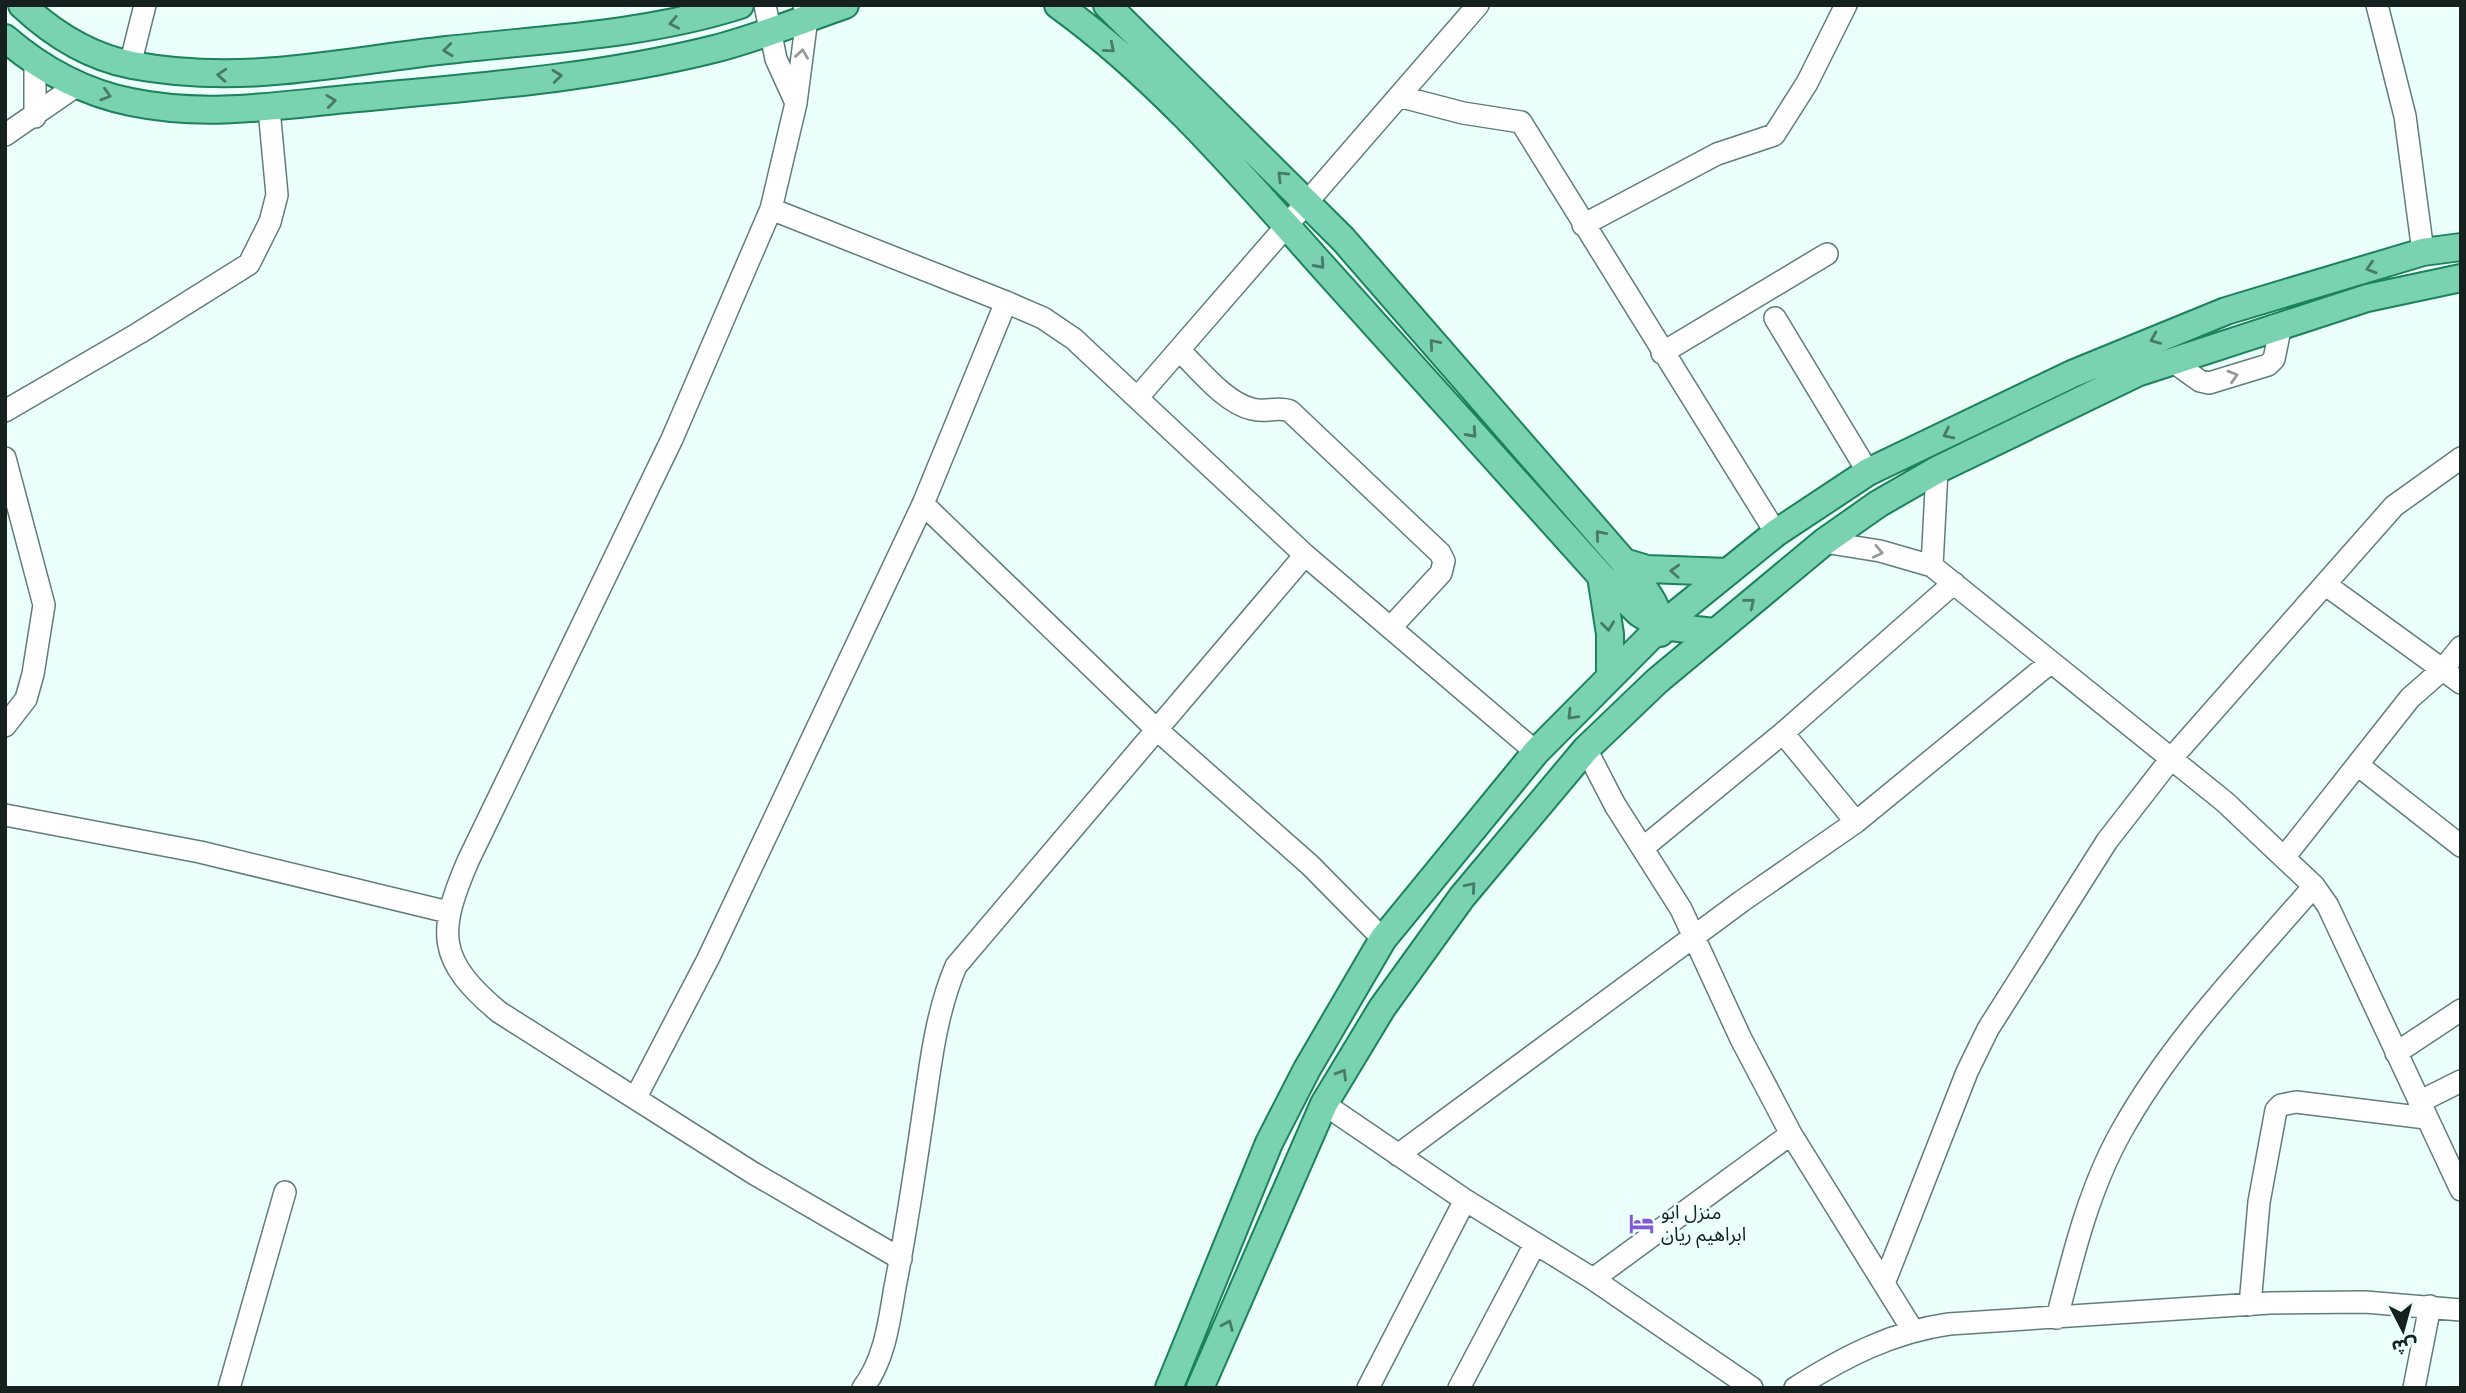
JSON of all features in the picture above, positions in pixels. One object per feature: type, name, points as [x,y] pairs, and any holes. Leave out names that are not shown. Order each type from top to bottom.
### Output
[{"type":"main road","points":[[22,5],[45,26],[88,51],[130,65],[236,76],[666,25],[740,5]]},
{"type":"main road","points":[[5,38],[36,64],[76,86],[129,102],[169,108],[269,109],[570,75],[715,49],[768,18],[845,5]]},
{"type":"main road","points":[[1058,5],[1142,75],[1285,225],[1601,576],[1639,613],[1661,626],[1714,632]]},
{"type":"main road","points":[[1107,5],[1306,200],[1624,562],[1652,600],[1661,626],[1657,681]]},
{"type":"main road","points":[[1169,1388],[1269,1143],[1307,1069],[1383,939],[1536,752],[1661,626],[1776,533],[1868,472],[2072,374],[2226,311],[2423,252],[2461,247]]},
{"type":"main road","points":[[1200,1388],[1324,1104],[1382,1008],[1462,897],[1586,750],[1657,681],[1824,542],[1878,504],[1937,470],[2137,373],[2367,298],[2461,278]]},
{"type":"main road","points":[[1624,562],[1658,570],[1728,572]]},
{"type":"main road","points":[[1601,576],[1610,634],[1609,676]]},
{"type":"street","points":[[130,65],[145,5]]},
{"type":"street","points":[[1583,225],[1717,155],[1774,135],[1807,83],[1846,5]]},
{"type":"street","points":[[2377,5],[2405,116],[2423,252]]},
{"type":"street","points":[[1138,397],[1306,200],[1402,97],[1465,10]]},
{"type":"street","points":[[805,12],[796,103],[771,209],[672,439],[468,861],[449,912],[447,940],[452,957],[464,979],[499,1012],[753,1173],[901,1259]]},
{"type":"street","points":[[768,18],[776,59],[796,103]]},
{"type":"street","points":[[35,117],[36,64]]},
{"type":"street","points":[[5,135],[35,117],[76,86]]},
{"type":"street","points":[[1402,97],[1463,113],[1521,122],[1776,533]]},
{"type":"street","points":[[5,411],[139,333],[249,264],[270,222],[277,195],[269,109]]},
{"type":"street","points":[[771,209],[1006,302],[1043,318],[1074,339],[1305,555],[1392,626],[1536,752]]},
{"type":"street","points":[[1662,353],[1827,254]]},
{"type":"street","points":[[636,1097],[708,959],[923,504],[1006,302]]},
{"type":"street","points":[[1775,318],[1868,472]]},
{"type":"street","points":[[1178,350],[1238,405],[1267,411],[1280,407],[1290,411],[1440,553],[1444,561],[1441,573],[1392,626]]},
{"type":"street","points":[[5,458],[44,605],[33,674],[26,699],[5,726]]},
{"type":"street","points":[[1885,1281],[1967,1072],[2000,1008],[2107,841],[2171,760],[2394,506],[2461,458]]},
{"type":"street","points":[[1932,566],[1937,470]]},
{"type":"street","points":[[923,504],[1155,728],[1291,847],[1383,939]]},
{"type":"street","points":[[1824,542],[1880,551],[1932,566],[2225,802],[2286,855],[2328,906],[2461,1190]]},
{"type":"street","points":[[863,1388],[879,1360],[901,1259],[934,1042],[945,992],[956,965],[1305,555]]},
{"type":"street","points":[[1644,847],[1783,733],[1954,583]]},
{"type":"street","points":[[2326,585],[2461,684]]},
{"type":"street","points":[[2286,855],[2359,766],[2410,698],[2443,669],[2461,647]]},
{"type":"street","points":[[1398,1155],[1695,936],[1856,822],[2050,663]]},
{"type":"street","points":[[1783,733],[1856,822]]},
{"type":"street","points":[[1586,750],[1615,805],[1644,847],[1695,936],[1741,1039],[1791,1134],[1885,1281],[1912,1329]]},
{"type":"street","points":[[2359,766],[2461,846]]},
{"type":"street","points":[[5,815],[200,852],[449,912]]},
{"type":"street","points":[[2057,1318],[2079,1234],[2119,1134],[2168,1056],[2314,886]]},
{"type":"street","points":[[2396,1053],[2461,1010]]},
{"type":"street","points":[[2249,1304],[2259,1202],[2276,1110],[2281,1105],[2296,1102],[2422,1110],[2461,1081]]},
{"type":"street","points":[[1324,1104],[1465,1199],[1593,1279],[1752,1388]]},
{"type":"street","points":[[1593,1279],[1791,1134]]},
{"type":"street","points":[[229,1388],[285,1192]]},
{"type":"street","points":[[1368,1388],[1465,1199]]},
{"type":"street","points":[[1459,1388],[1535,1244]]},
{"type":"street","points":[[1795,1388],[1827,1368],[1912,1329],[1987,1321],[2249,1304],[2365,1302],[2461,1310]]},
{"type":"street","points":[[2414,1388],[2430,1306]]},
{"type":"place","name":"منزل ابو ابراهيم ريان","points":[[1641,1223]]}]
